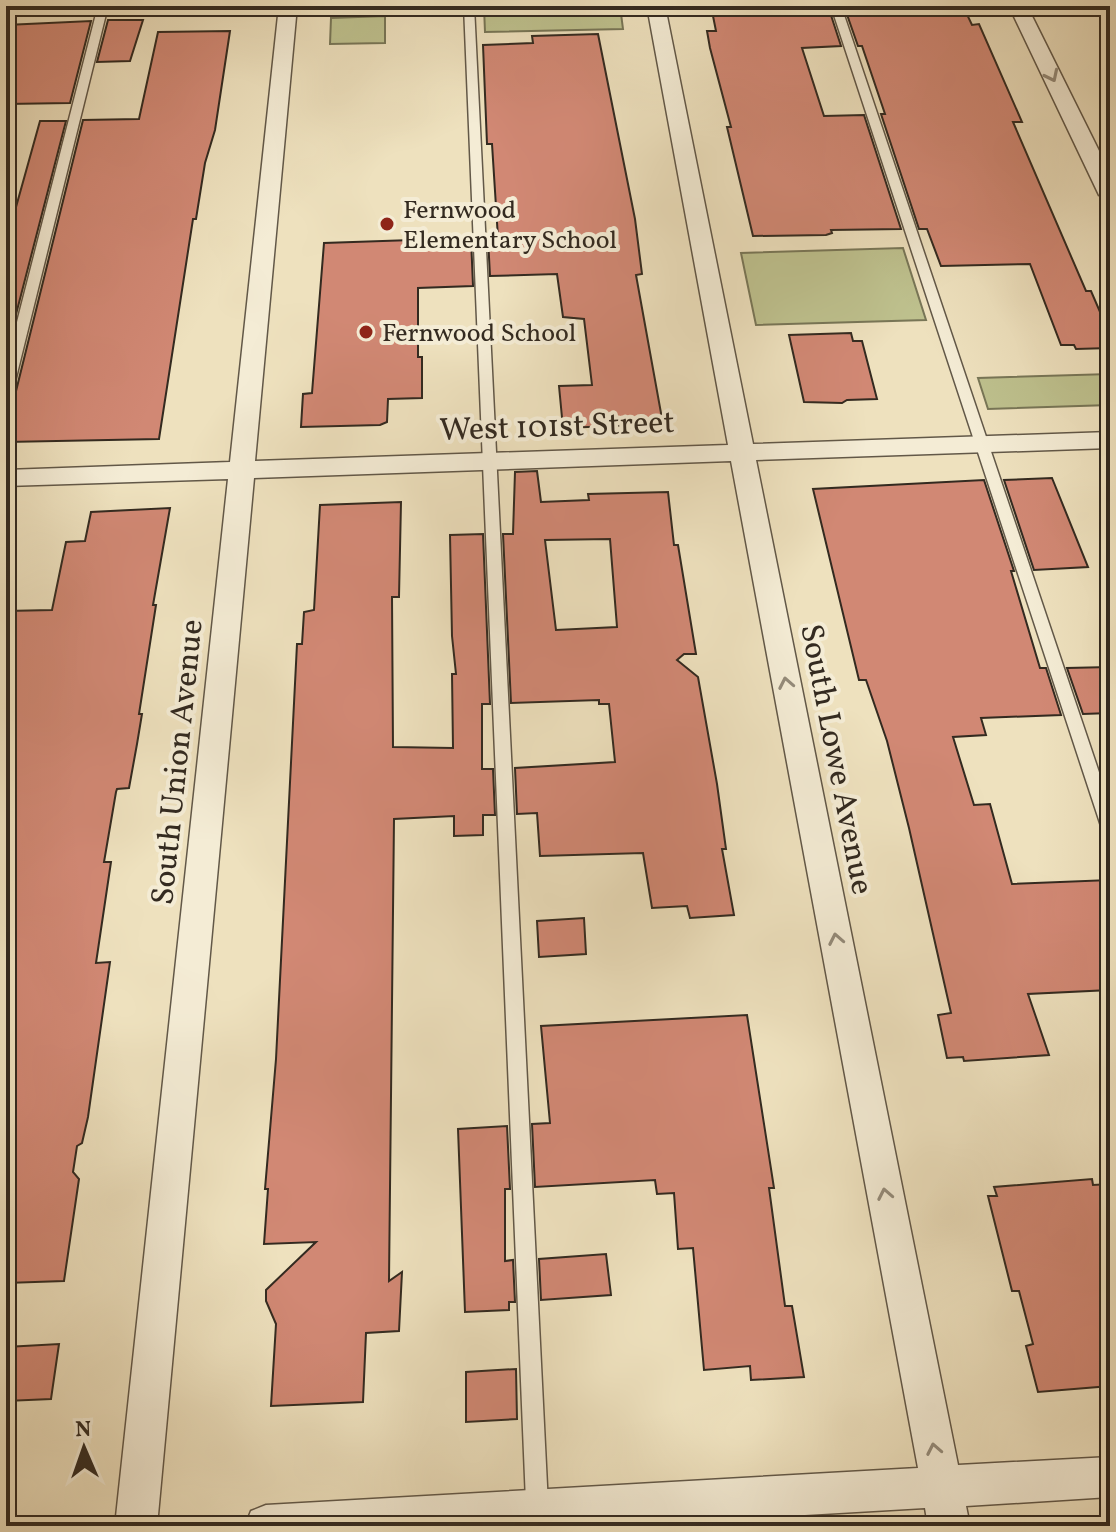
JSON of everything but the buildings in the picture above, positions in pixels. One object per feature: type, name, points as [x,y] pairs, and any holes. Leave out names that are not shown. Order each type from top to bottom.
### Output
[{"type":"street","name":"South Union Avenue","points":[[136,1526],[288,6]]},
{"type":"street","name":"South Lowe Avenue","points":[[656,6],[945,1506]]},
{"type":"street","points":[[1018,6],[1110,195]]},
{"type":"street","name":"West 101st Street","points":[[6,478],[1110,440]]},
{"type":"street","points":[[266,1526],[945,1506],[1110,1477]]},
{"type":"lane","points":[[6,390],[103,6]]},
{"type":"lane","points":[[469,6],[538,1518]]},
{"type":"lane","points":[[836,6],[1110,829]]},
{"type":"green space","points":[[620,6],[623,29],[485,32],[484,7]]},
{"type":"green space","points":[[385,16],[385,43],[330,44],[331,18]]},
{"type":"green space","points":[[903,248],[926,320],[756,325],[741,253]]},
{"type":"green space","points":[[1110,374],[1110,405],[988,409],[978,378]]},
{"type":"place","name":"Fernwood Elementary School","points":[[387,224]]},
{"type":"place","name":"Fernwood School","points":[[366,332]]}]
